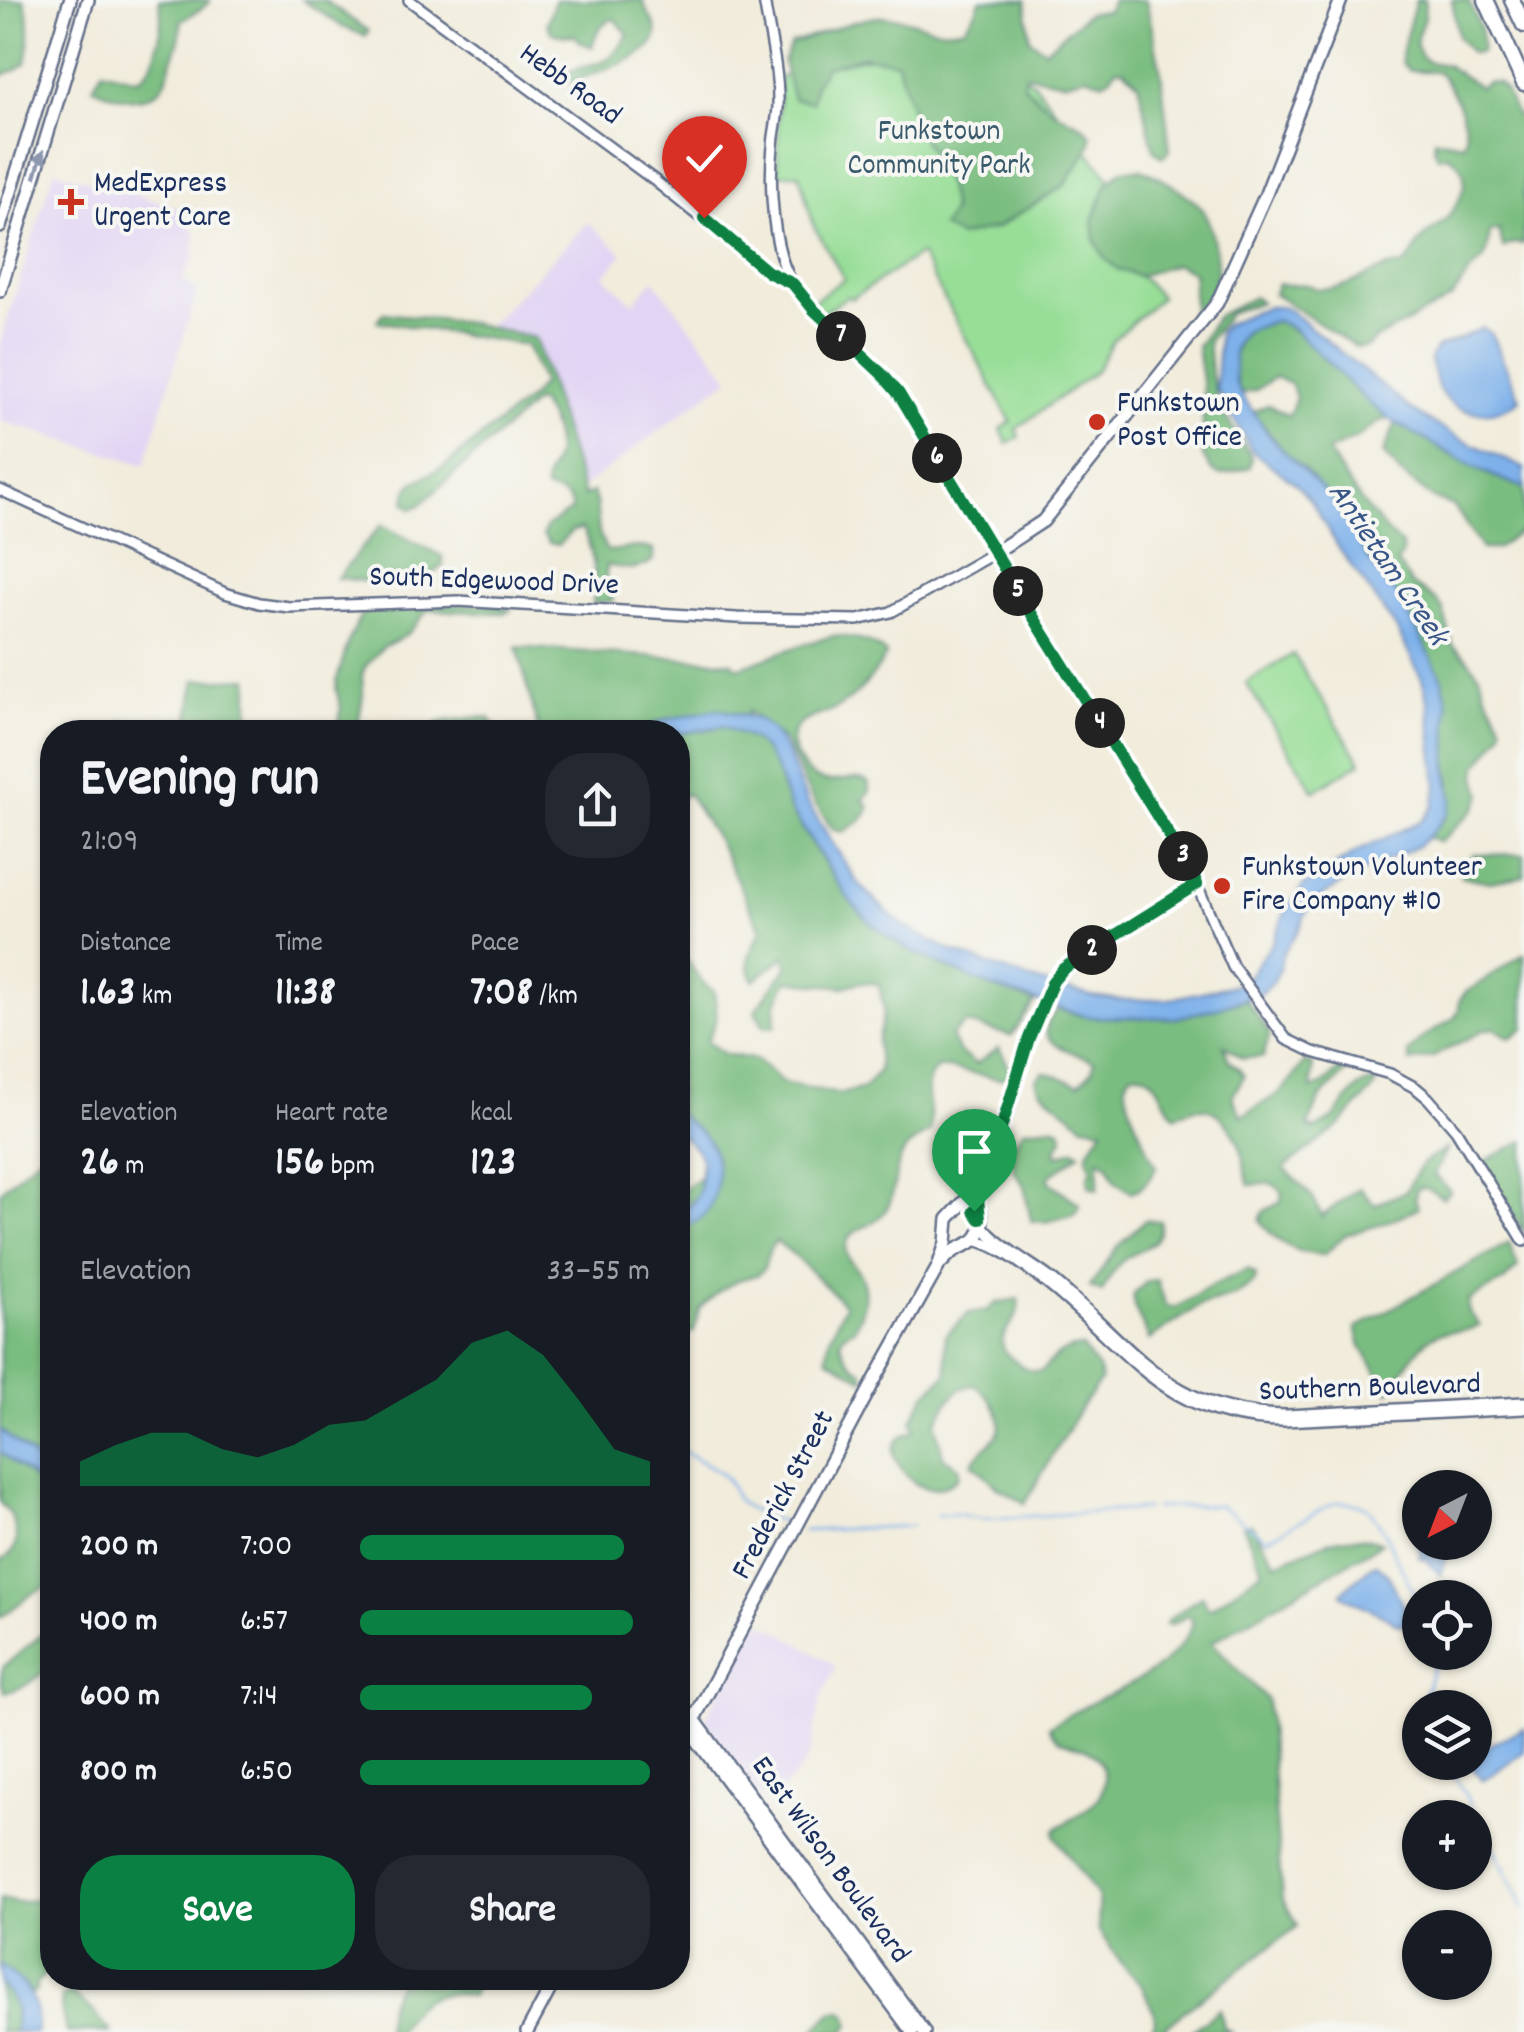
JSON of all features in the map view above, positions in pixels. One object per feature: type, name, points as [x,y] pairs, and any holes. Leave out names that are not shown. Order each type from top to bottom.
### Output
[{"type":"highway","points":[[1486,0],[1524,82]]},
{"type":"highway","points":[[1512,0],[1524,25]]},
{"type":"main road","points":[[0,226],[70,0]]},
{"type":"main road","points":[[0,291],[88,0]]},
{"type":"main road","name":"Hebb Road","points":[[409,0],[654,180],[768,272],[793,284]]},
{"type":"main road","points":[[764,0],[778,85],[772,166],[776,224],[785,269],[793,284],[814,310],[891,384],[1192,872],[1225,950],[1280,1031],[1293,1044],[1390,1074],[1428,1098],[1456,1130],[1524,1241]]},
{"type":"main road","points":[[994,553],[1050,512],[1211,312],[1266,194],[1341,0]]},
{"type":"main road","name":"South Edgewood Drive","points":[[0,490],[225,593],[289,607],[458,601],[736,618],[858,620],[892,612],[994,553]]},
{"type":"main road","points":[[977,1188],[980,1236],[970,1242],[953,1240],[946,1230],[948,1219],[977,1188],[1053,981],[1079,958],[1197,884]]},
{"type":"main road","points":[[956,1210],[970,1209],[981,1222]]},
{"type":"main road","name":"Southern Boulevard","points":[[981,1222],[989,1234],[1031,1262],[1154,1372],[1184,1392],[1214,1405],[1257,1414],[1524,1406]]},
{"type":"main road","name":"Frederick Street","points":[[691,1724],[938,1267],[946,1230]]},
{"type":"main road","name":"Southern Boulevard","points":[[970,1242],[989,1245],[1014,1260],[1055,1290],[1172,1394],[1214,1412],[1284,1421],[1524,1406]]},
{"type":"main road","name":"Frederick Street","points":[[938,1267],[953,1250],[970,1242]]},
{"type":"main road","name":"East Wilson Boulevard","points":[[691,1724],[707,1753],[912,2032]]},
{"type":"main road","name":"East Wilson Boulevard","points":[[691,1724],[734,1773],[924,2032]]},
{"type":"main road","points":[[707,1753],[714,1755],[728,1774],[734,1773]]},
{"type":"main road","points":[[527,2032],[550,1990]]},
{"type":"shaded area","points":[[54,170],[182,209],[196,235],[194,259],[182,279],[197,291],[145,465],[0,421],[0,343]]},
{"type":"shaded area","points":[[588,222],[623,254],[604,276],[633,303],[654,280],[730,378],[579,490],[534,341],[483,331]]},
{"type":"shaded area","points":[[757,1623],[784,1634],[835,1668],[821,1698],[804,1766],[784,1788],[765,1799],[758,1795],[706,1721]]},
{"type":"green space","points":[[0,0],[24,0],[29,31],[26,63],[0,76]]},
{"type":"green space","points":[[159,0],[210,0],[181,21],[179,41],[165,82],[150,96],[131,99],[93,87],[102,70],[137,79],[144,74],[158,44]]},
{"type":"green space","points":[[302,0],[324,0],[368,31],[365,36],[343,27]]},
{"type":"green space","points":[[555,0],[643,0],[656,29],[655,39],[635,57],[565,84],[566,73],[608,58],[628,34],[614,19],[599,29],[592,47],[574,35],[551,32],[547,23]]},
{"type":"green space","points":[[980,0],[1026,0],[1030,39],[1045,50],[1088,13],[1107,11],[1113,0],[1146,0],[1161,72],[1170,151],[1163,157],[1154,151],[1138,83],[1124,69],[1115,69],[1103,82],[1085,76],[1065,82],[1027,75],[1023,84],[1052,109],[1084,127],[1091,135],[1090,145],[1065,185],[996,228],[959,237],[942,227],[952,210],[948,190],[942,170],[918,132],[897,62],[863,56],[826,67],[815,84],[812,102],[793,99],[783,62],[791,44],[878,17],[900,18],[934,28],[965,27]]},
{"type":"green space","points":[[1416,0],[1425,0],[1416,46],[1421,56],[1428,62],[1447,65],[1479,87],[1488,82],[1498,83],[1524,130],[1524,244],[1512,243],[1503,248],[1499,230],[1490,232],[1483,260],[1452,298],[1367,347],[1357,348],[1274,294],[1277,284],[1331,288],[1401,266],[1459,199],[1464,180],[1462,170],[1447,155],[1438,157],[1434,148],[1435,139],[1464,144],[1465,127],[1459,106],[1438,72],[1409,70],[1402,64],[1401,54]]},
{"type":"green space","points":[[1452,0],[1468,0],[1481,32],[1481,52],[1471,53],[1458,37]]},
{"type":"green space","name":"Funkstown Community Park","points":[[953,38],[1033,82],[1136,211],[1106,243],[1161,297],[1113,340],[1096,371],[1016,429],[1020,437],[1007,444],[1001,429],[1011,422],[920,254],[822,313],[812,302],[844,279],[813,224],[799,173],[777,175],[780,77]]},
{"type":"green space","points":[[1141,169],[1188,196],[1208,222],[1217,262],[1216,280],[1209,298],[1193,317],[1193,272],[1176,264],[1139,276],[1119,270],[1104,258],[1095,241],[1093,221],[1107,183],[1122,170]]},
{"type":"green space","points":[[1254,297],[1260,302],[1229,313],[1208,341],[1219,407],[1252,458],[1250,467],[1221,475],[1212,471],[1203,456],[1203,387],[1197,347],[1217,316]]},
{"type":"green space","points":[[383,313],[471,323],[535,338],[584,496],[593,492],[606,550],[653,550],[653,560],[642,567],[607,565],[613,601],[593,603],[594,565],[582,529],[572,531],[558,545],[549,543],[543,535],[547,526],[572,510],[563,495],[545,489],[556,442],[549,419],[536,401],[420,505],[412,509],[405,502],[412,484],[446,465],[530,398],[542,383],[526,345],[377,321]]},
{"type":"green space","points":[[1277,321],[1321,353],[1389,419],[1328,451],[1361,501],[1402,545],[1397,563],[1412,584],[1443,609],[1453,645],[1479,674],[1503,726],[1501,735],[1478,766],[1482,794],[1478,803],[1440,842],[1428,837],[1446,816],[1451,785],[1447,765],[1448,702],[1441,677],[1401,600],[1368,559],[1347,520],[1307,472],[1285,454],[1253,412],[1268,405],[1289,416],[1296,397],[1291,385],[1275,377],[1256,390],[1241,394],[1236,380],[1234,356],[1242,336],[1262,324]]},
{"type":"green space","points":[[1396,423],[1479,470],[1524,488],[1524,529],[1496,549],[1482,549],[1454,506],[1432,498],[1400,473],[1383,453]]},
{"type":"green space","points":[[381,525],[442,556],[443,566],[419,580],[406,582],[337,578]]},
{"type":"green space","points":[[495,604],[511,610],[428,610],[409,632],[384,646],[365,667],[359,720],[340,720],[337,679],[363,611],[412,605]]},
{"type":"green space","points":[[833,636],[847,637],[876,646],[886,654],[849,700],[805,720],[794,732],[796,755],[810,774],[822,780],[868,782],[870,791],[863,801],[870,806],[866,815],[843,832],[833,830],[811,797],[785,742],[748,711],[748,716],[718,709],[664,720],[536,720],[517,647],[733,662],[741,667]]},
{"type":"green space","points":[[1293,654],[1361,762],[1314,791],[1246,683]]},
{"type":"green space","points":[[249,678],[249,720],[189,720],[195,680]]},
{"type":"green space","points":[[723,726],[753,739],[764,749],[790,808],[837,882],[869,921],[887,936],[969,977],[1035,1002],[1011,1036],[965,1023],[951,1036],[959,1052],[976,1064],[999,1048],[1011,1070],[1007,1077],[999,1079],[937,1068],[928,1090],[930,1132],[905,1150],[891,1200],[882,1215],[849,1238],[847,1257],[862,1278],[864,1300],[854,1329],[840,1341],[848,1359],[863,1371],[864,1380],[827,1358],[830,1337],[845,1305],[776,1241],[764,1268],[718,1292],[700,1309],[694,1331],[690,1333],[690,1215],[717,1169],[709,1142],[690,1125],[690,965],[714,991],[717,1017],[707,1042],[725,1054],[757,1060],[783,1083],[840,1094],[864,1088],[879,1070],[877,1043],[884,1011],[879,984],[860,982],[844,987],[787,981],[776,1005],[775,1027],[764,1026],[755,1011],[787,967],[785,956],[754,981],[749,960],[761,930],[718,841],[690,797],[690,732]]},
{"type":"green space","points":[[1524,854],[1524,876],[1490,882],[1461,876],[1473,855]]},
{"type":"green space","points":[[1524,954],[1524,1028],[1510,1038],[1494,1028],[1484,1030],[1433,1057],[1410,1062],[1408,1053],[1421,1039],[1454,1018],[1465,993]]},
{"type":"green space","points":[[1246,999],[1270,1034],[1263,1057],[1242,1058],[1224,1045],[1229,1061],[1244,1076],[1232,1097],[1242,1116],[1281,1092],[1305,1062],[1313,1064],[1311,1089],[1324,1084],[1339,1069],[1347,1071],[1321,1097],[1308,1126],[1315,1129],[1331,1120],[1360,1087],[1376,1081],[1337,1128],[1284,1168],[1312,1196],[1322,1216],[1359,1188],[1375,1205],[1406,1191],[1422,1164],[1447,1148],[1434,1175],[1450,1191],[1443,1198],[1426,1188],[1417,1188],[1418,1208],[1345,1235],[1324,1255],[1296,1250],[1272,1235],[1260,1220],[1264,1211],[1281,1202],[1282,1192],[1271,1184],[1249,1185],[1240,1146],[1227,1123],[1207,1109],[1176,1116],[1154,1081],[1141,1073],[1132,1073],[1127,1080],[1127,1097],[1156,1166],[1152,1175],[1130,1192],[1115,1180],[1107,1163],[1099,1159],[1098,1189],[1089,1186],[1092,1168],[1088,1152],[1103,1128],[1084,1125],[1039,1089],[1036,1080],[1043,1072],[1079,1084],[1092,1071],[1094,1061],[1064,1049],[1049,1037],[1046,1030],[1058,1009],[1087,1017],[1176,1018]]},
{"type":"green space","points":[[1053,1126],[1062,1130],[1057,1156],[1075,1149],[1080,1153],[1049,1177],[1050,1182],[1080,1205],[1076,1214],[1046,1222],[1031,1221],[1024,1186],[1014,1170],[1010,1149],[1024,1129]]},
{"type":"green space","points":[[1524,1141],[1524,1233],[1484,1164]]},
{"type":"green space","points":[[40,1155],[40,1463],[0,1430],[0,1191]]},
{"type":"green space","points":[[700,1177],[699,1189],[690,1204],[690,1184]]},
{"type":"green space","points":[[1145,1220],[1160,1221],[1157,1238],[1119,1264],[1102,1292],[1090,1287],[1117,1247]]},
{"type":"green space","points":[[1509,1243],[1518,1267],[1504,1281],[1469,1300],[1468,1310],[1479,1325],[1443,1333],[1424,1343],[1389,1392],[1361,1346],[1356,1328]]},
{"type":"green space","points":[[1248,1269],[1256,1275],[1253,1283],[1237,1295],[1199,1306],[1149,1340],[1134,1301],[1134,1294],[1147,1281],[1157,1280],[1166,1306],[1176,1308]]},
{"type":"green space","points":[[1018,1299],[1015,1317],[1003,1339],[1008,1354],[1027,1369],[1042,1371],[1059,1354],[1082,1347],[1099,1370],[1101,1380],[1025,1503],[1000,1489],[972,1463],[996,1437],[1000,1423],[991,1402],[975,1385],[955,1393],[936,1423],[943,1457],[959,1467],[959,1477],[937,1488],[923,1487],[910,1479],[897,1462],[894,1447],[899,1439],[915,1430],[912,1420],[926,1394],[947,1374],[945,1335],[969,1313]]},
{"type":"green space","points":[[0,1452],[40,1484],[40,1590],[0,1618],[0,1561],[15,1547],[16,1534],[10,1514],[0,1501]]},
{"type":"green space","points":[[1251,1524],[1276,1563],[1341,1539],[1382,1543],[1212,1642],[1267,1700],[1282,1899],[1298,1926],[1160,2032],[1148,2032],[1155,2023],[1154,2013],[1142,1986],[1099,1931],[1098,1897],[1055,1836],[1055,1830],[1096,1801],[1104,1785],[1102,1767],[1091,1752],[1060,1740],[1049,1727],[1129,1685],[1166,1660],[1193,1624],[1189,1615],[1173,1624],[1166,1624],[1168,1620],[1201,1596],[1209,1609],[1263,1570],[1243,1526]]},
{"type":"green space","points":[[40,1636],[40,1675],[5,1692],[1,1679],[4,1666]]},
{"type":"green space","points":[[0,1899],[40,1899],[40,1979],[32,1994],[0,1965]]},
{"type":"green space","points":[[0,1983],[14,2005],[15,2032],[0,2032]]},
{"type":"green space","points":[[396,1990],[473,1990],[471,1996],[446,1994],[426,1999],[410,2012],[397,2032],[385,2032]]},
{"type":"green space","points":[[70,1992],[111,2032],[66,2032],[62,1997]]},
{"type":"green space","points":[[1220,2009],[1224,2028],[1231,2032],[1191,2032]]},
{"type":"green space","points":[[841,2010],[850,2025],[844,2032],[812,2032],[832,2012]]},
{"type":"water","name":"Antietam Creek","points":[[1269,307],[1289,310],[1413,411],[1457,437],[1524,468],[1524,488],[1479,470],[1389,419],[1294,329],[1278,321],[1246,331],[1234,349],[1235,381],[1241,394],[1271,438],[1336,503],[1368,559],[1401,600],[1441,677],[1448,702],[1447,765],[1452,800],[1446,816],[1416,847],[1356,875],[1316,900],[1282,955],[1274,981],[1261,993],[1220,1007],[1176,1018],[1087,1017],[989,986],[915,953],[887,936],[850,901],[790,808],[764,749],[753,739],[723,726],[690,732],[690,720],[664,720],[718,709],[757,719],[771,729],[787,753],[807,802],[857,882],[906,927],[951,951],[1029,979],[1121,1000],[1170,999],[1239,984],[1274,940],[1285,912],[1303,886],[1358,851],[1423,820],[1433,806],[1437,787],[1428,701],[1422,679],[1396,628],[1340,550],[1313,504],[1296,484],[1253,452],[1216,388],[1219,332],[1225,325]]},
{"type":"water","points":[[1483,328],[1491,333],[1520,399],[1500,410],[1477,412],[1447,400],[1438,387],[1430,359],[1435,349]]},
{"type":"water","points":[[690,1124],[713,1150],[717,1178],[706,1213],[690,1224],[690,1204],[701,1180],[701,1158],[690,1143]]},
{"type":"water","points":[[0,1430],[40,1463],[40,1484],[0,1452]]},
{"type":"water","points":[[1427,1560],[1445,1560],[1440,1575]]},
{"type":"water","points":[[1377,1564],[1387,1573],[1402,1602],[1402,1625],[1342,1595]]},
{"type":"water","points":[[1524,1728],[1524,1752],[1492,1774],[1492,1744]]},
{"type":"water","points":[[0,1965],[29,1992],[37,2032],[15,2032],[16,2012],[12,1998],[0,1983]]},
{"type":"waterway","points":[[690,1456],[725,1477],[747,1508],[788,1524]]},
{"type":"waterway","points":[[1155,1508],[1219,1505],[1267,1539],[1332,1504],[1362,1505],[1387,1535],[1408,1580]]},
{"type":"waterway","points":[[937,1515],[984,1519],[1147,1509]]},
{"type":"waterway","points":[[802,1531],[913,1526]]},
{"type":"waterway","points":[[1426,1690],[1432,1670]]},
{"type":"waterway","points":[[1457,1780],[1468,1800]]},
{"type":"waterway","points":[[1492,1845],[1524,1908]]},
{"type":"place","name":"MedExpress Urgent Care","points":[[71,202]]},
{"type":"place","name":"Funkstown Post Office","points":[[1097,422]]},
{"type":"place","name":"Funkstown Volunteer Fire Company #10","points":[[1222,886]]},
{"type":"route","points":[[704,218],[768,272],[793,284],[899,394],[1197,884],[1079,958],[1053,981],[977,1188],[980,1219],[974,1211]]}]
